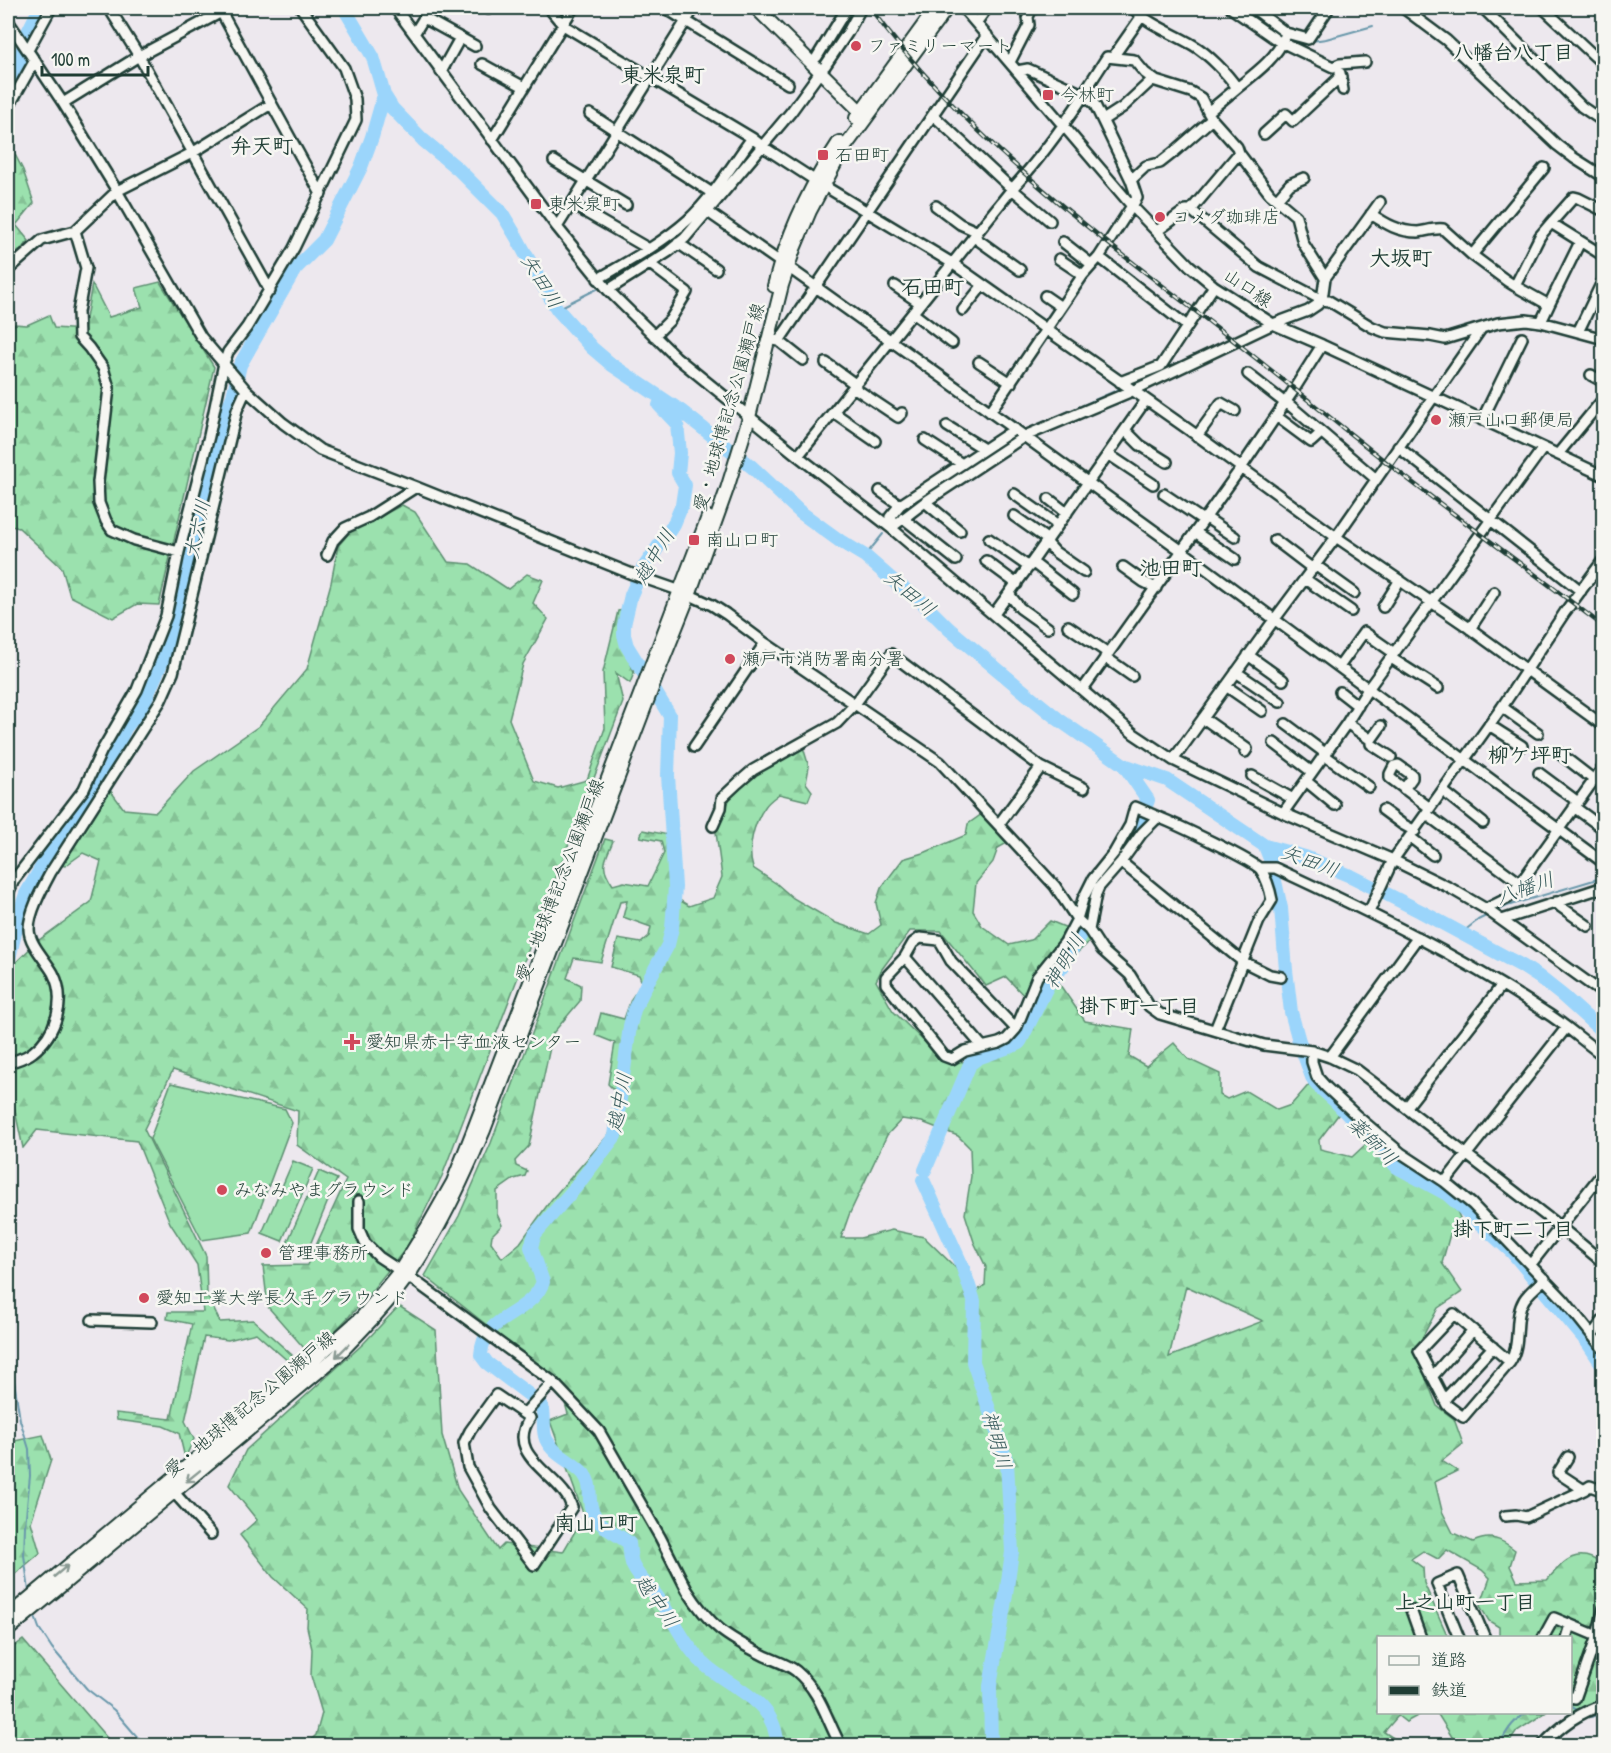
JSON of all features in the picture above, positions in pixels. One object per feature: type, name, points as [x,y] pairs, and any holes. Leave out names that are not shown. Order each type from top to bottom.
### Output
[{"type":"main road","points":[[756,8],[821,65]]},
{"type":"main road","points":[[767,8],[865,109]]},
{"type":"main road","name":"愛・地球博記念公園瀬戸線","points":[[865,109],[947,8]]},
{"type":"main road","name":"愛・地球博記念公園瀬戸線","points":[[8,1630],[16,1614],[170,1487],[362,1317],[404,1273],[456,1173],[685,593],[724,487],[800,212],[820,184],[827,161],[932,9]]},
{"type":"main road","name":"愛・地球博記念公園瀬戸線","points":[[745,416],[773,340],[784,264]]},
{"type":"street","points":[[28,50],[51,8]]},
{"type":"street","points":[[109,8],[139,56],[270,291]]},
{"type":"street","points":[[8,893],[14,880],[84,789],[101,752],[137,690],[166,616],[179,552],[210,436],[228,352],[247,327],[294,249],[356,120],[355,99],[344,68],[301,8]]},
{"type":"street","points":[[395,8],[557,227],[603,285],[654,336],[745,416],[798,456],[897,524],[956,560]]},
{"type":"street","points":[[414,34],[430,8]]},
{"type":"street","points":[[549,8],[563,25],[752,138],[820,184],[952,263],[1336,537],[1470,628],[1604,726]]},
{"type":"street","points":[[492,140],[573,8]]},
{"type":"street","points":[[665,8],[788,84]]},
{"type":"street","points":[[557,227],[694,8]]},
{"type":"street","points":[[603,285],[650,264],[678,243],[708,212],[801,100],[821,65],[847,8]]},
{"type":"street","points":[[821,65],[848,32],[861,8]]},
{"type":"street","name":"山口線","points":[[963,8],[1132,206],[1190,266],[1214,286],[1274,324],[1604,476]]},
{"type":"street","points":[[976,22],[987,8]]},
{"type":"street","points":[[1010,62],[1029,25],[1028,17],[1032,8]]},
{"type":"street","points":[[1133,8],[1141,17],[1202,51],[1228,74],[1237,88]]},
{"type":"street","points":[[1232,8],[1250,22],[1284,38],[1333,67],[1365,62]]},
{"type":"street","points":[[1253,8],[1284,38],[1308,39],[1329,8]]},
{"type":"street","points":[[1403,8],[1446,40],[1557,145],[1604,177]]},
{"type":"street","points":[[1483,8],[1585,110],[1604,122]]},
{"type":"street","points":[[1543,8],[1604,65]]},
{"type":"street","points":[[63,103],[139,56],[223,9],[271,104],[321,194]]},
{"type":"street","points":[[1113,57],[1141,17]]},
{"type":"street","points":[[424,18],[475,46]]},
{"type":"street","points":[[8,21],[63,103],[117,191],[201,337],[244,388],[283,423],[320,450],[712,605],[940,762],[1062,894],[1077,919],[1089,930],[1102,950],[1130,975],[1149,1006],[1160,1014],[1264,1045],[1312,1051],[1357,1070],[1604,1263]]},
{"type":"street","points":[[803,359],[773,340],[816,288],[987,35]]},
{"type":"street","points":[[441,72],[460,38]]},
{"type":"street","points":[[1131,180],[1146,166],[1160,163],[1174,152],[1237,88],[1262,67],[1284,38]]},
{"type":"street","points":[[798,456],[1064,126],[1107,57],[1134,60],[1153,79],[1191,92],[1201,98],[1210,115],[1238,147],[1239,153],[1270,194],[1296,216],[1303,243],[1325,278]]},
{"type":"street","points":[[8,108],[35,60]]},
{"type":"street","points":[[482,64],[524,87]]},
{"type":"street","points":[[1337,65],[1343,90]]},
{"type":"street","points":[[990,412],[1060,307],[1091,264],[1099,257],[1137,198],[1131,180],[1095,105],[1083,95],[1028,69],[1017,71]]},
{"type":"street","points":[[1264,134],[1286,114],[1293,121],[1341,76]]},
{"type":"street","points":[[1103,120],[1123,107],[1153,79]]},
{"type":"street","points":[[8,270],[42,240],[75,231],[117,191],[192,153],[271,104]]},
{"type":"street","points":[[590,114],[712,193]]},
{"type":"street","points":[[933,115],[1050,221]]},
{"type":"street","points":[[603,285],[688,219],[712,193],[752,138]]},
{"type":"street","points":[[1157,231],[1186,210],[1191,210],[1239,153]]},
{"type":"street","points":[[554,161],[626,205]]},
{"type":"street","points":[[1473,255],[1544,168]]},
{"type":"street","points":[[1277,200],[1290,184],[1304,178]]},
{"type":"street","points":[[1515,286],[1540,236],[1574,198],[1604,211]]},
{"type":"street","points":[[1380,202],[1325,278],[1322,300],[1308,311],[1126,386],[984,449],[900,505],[890,517],[994,614],[1134,734],[1173,760],[1283,813],[1450,888],[1500,918],[1604,994]]},
{"type":"street","points":[[571,204],[649,249]]},
{"type":"street","points":[[936,206],[1020,270]]},
{"type":"street","points":[[1191,210],[1259,267],[1322,300],[1329,301],[1372,327],[1385,332],[1445,339],[1498,323],[1526,320],[1604,339]]},
{"type":"street","points":[[708,212],[1020,433],[1604,863]]},
{"type":"street","points":[[1371,214],[1396,229],[1419,232],[1443,229],[1506,281],[1549,305]]},
{"type":"street","points":[[1551,224],[1604,256]]},
{"type":"street","points":[[75,231],[86,268],[78,312],[79,337],[103,368],[109,388],[98,482],[99,503],[112,530],[134,540],[179,552]]},
{"type":"street","points":[[1063,242],[1091,264]]},
{"type":"street","points":[[1541,322],[1580,242]]},
{"type":"street","points":[[678,243],[716,269]]},
{"type":"street","points":[[1099,257],[1187,326]]},
{"type":"street","points":[[1059,259],[1083,275]]},
{"type":"street","points":[[650,264],[687,292],[670,320],[654,336]]},
{"type":"street","points":[[1578,332],[1604,278]]},
{"type":"street","points":[[963,310],[983,285]]},
{"type":"street","points":[[895,286],[920,303]]},
{"type":"street","points":[[1126,386],[1161,366],[1214,286]]},
{"type":"street","points":[[1045,296],[1060,307]]},
{"type":"street","points":[[913,313],[952,343]]},
{"type":"street","points":[[1173,760],[1336,537],[1481,328]]},
{"type":"street","points":[[1482,420],[1522,338]]},
{"type":"street","points":[[1083,689],[1241,468],[1322,345]]},
{"type":"street","points":[[979,362],[1011,383]]},
{"type":"street","points":[[826,363],[898,417],[902,412]]},
{"type":"street","points":[[1248,374],[1376,479]]},
{"type":"street","points":[[1591,375],[1604,382]]},
{"type":"street","points":[[8,1063],[31,1054],[46,1041],[56,1019],[60,994],[54,975],[31,939],[29,928],[39,896],[51,872],[161,700],[173,673],[244,388]]},
{"type":"street","points":[[1558,454],[1604,398]]},
{"type":"street","points":[[994,614],[1146,400]]},
{"type":"street","points":[[1197,436],[1221,403],[1235,411]]},
{"type":"street","points":[[833,412],[875,441]]},
{"type":"street","points":[[1276,416],[1311,442],[1321,433]]},
{"type":"street","points":[[947,426],[984,449]]},
{"type":"street","points":[[1125,430],[1140,445],[1167,462]]},
{"type":"street","points":[[897,524],[1020,433]]},
{"type":"street","points":[[925,440],[962,464]]},
{"type":"street","points":[[1398,447],[1581,591]]},
{"type":"street","points":[[1283,813],[1347,723],[1368,688],[1543,448]]},
{"type":"street","points":[[1108,454],[1153,484]]},
{"type":"street","points":[[327,555],[333,542],[345,528],[369,517],[416,487]]},
{"type":"street","points":[[880,491],[900,505]]},
{"type":"street","points":[[1014,494],[1058,525]]},
{"type":"street","points":[[1164,494],[1235,537]]},
{"type":"street","points":[[1049,499],[1067,513]]},
{"type":"street","points":[[925,502],[960,531]]},
{"type":"street","points":[[1014,516],[1047,541],[1055,552],[1084,572]]},
{"type":"street","points":[[1195,532],[1235,559]]},
{"type":"street","points":[[989,539],[1073,594]]},
{"type":"street","points":[[1275,540],[1354,593]]},
{"type":"street","points":[[986,561],[1017,584]]},
{"type":"street","points":[[1369,910],[1392,862],[1581,591],[1602,565]]},
{"type":"street","points":[[1123,567],[1156,588]]},
{"type":"street","points":[[1305,579],[1351,611]]},
{"type":"street","points":[[1383,607],[1400,580]]},
{"type":"street","points":[[1470,628],[1495,592]]},
{"type":"street","points":[[1009,594],[1020,608],[1048,628]]},
{"type":"street","points":[[1068,626],[1132,676]]},
{"type":"street","points":[[1339,667],[1364,632],[1392,656],[1438,688]]},
{"type":"street","points":[[694,747],[765,643]]},
{"type":"street","points":[[713,826],[721,808],[722,798],[753,770],[837,723],[855,704],[891,654],[1041,767],[1084,788]]},
{"type":"street","points":[[1248,655],[1283,680]]},
{"type":"street","points":[[1236,672],[1280,702]]},
{"type":"street","points":[[1226,686],[1262,711]]},
{"type":"street","points":[[1340,693],[1358,706]]},
{"type":"street","points":[[1502,707],[1538,733]]},
{"type":"street","points":[[1203,718],[1247,749],[1245,752]]},
{"type":"street","points":[[1347,723],[1371,740],[1371,744],[1391,757]]},
{"type":"street","points":[[1286,724],[1370,787]]},
{"type":"street","points":[[1489,725],[1522,746]]},
{"type":"street","points":[[1371,740],[1381,726]]},
{"type":"street","points":[[1274,743],[1312,772]]},
{"type":"street","points":[[1559,753],[1594,780]]},
{"type":"street","points":[[1488,910],[1508,898],[1520,884],[1604,766]]},
{"type":"street","points":[[999,824],[1041,767]]},
{"type":"street","points":[[1539,774],[1604,829]]},
{"type":"street","points":[[1252,776],[1293,799]]},
{"type":"street","points":[[1306,781],[1335,805]]},
{"type":"street","points":[[1404,789],[1428,811],[1520,884]]},
{"type":"street","points":[[1443,791],[1483,823]]},
{"type":"street","points":[[1016,1029],[951,961],[939,940],[920,938],[913,943],[905,957],[886,977],[886,984],[944,1056],[952,1059],[965,1051],[1007,1039],[1016,1029],[1036,977],[1065,942],[1093,879],[1114,853],[1130,825],[1135,807],[1179,826],[1260,868],[1275,868],[1369,910],[1502,985],[1548,1014],[1604,1056]]},
{"type":"street","points":[[1383,810],[1402,824],[1433,855]]},
{"type":"street","points":[[1089,930],[1099,887],[1121,862],[1142,832],[1158,817]]},
{"type":"street","points":[[1121,862],[1242,961],[1270,975],[1281,977]]},
{"type":"street","points":[[1215,1030],[1258,921],[1272,900],[1260,868]]},
{"type":"street","points":[[1500,918],[1604,887]]},
{"type":"street","points":[[1556,902],[1588,926]]},
{"type":"street","points":[[1330,1057],[1418,937]]},
{"type":"street","points":[[905,957],[982,1046]]},
{"type":"street","points":[[1406,1108],[1502,985]]},
{"type":"street","points":[[1445,1182],[1566,1028]]},
{"type":"street","points":[[1312,1051],[1312,1062],[1317,1077],[1326,1087],[1401,1153],[1445,1182],[1472,1204],[1545,1279],[1604,1350]]},
{"type":"street","points":[[1531,1264],[1604,1170]]},
{"type":"street","points":[[359,1201],[359,1229],[365,1243],[379,1257],[502,1342],[599,1431],[697,1606],[711,1623],[732,1640],[795,1670],[818,1696],[841,1746]]},
{"type":"street","points":[[1510,1362],[1454,1314],[1419,1351],[1447,1405],[1462,1417],[1510,1362],[1516,1352],[1523,1301],[1545,1279]]},
{"type":"street","points":[[1592,1335],[1604,1319]]},
{"type":"street","points":[[92,1320],[152,1322]]},
{"type":"street","points":[[1432,1377],[1473,1330]]},
{"type":"street","points":[[1444,1400],[1493,1347]]},
{"type":"street","points":[[524,1414],[550,1385]]},
{"type":"street","points":[[496,1395],[524,1414],[530,1418],[525,1425],[523,1436],[527,1452],[566,1494],[572,1508],[534,1566],[490,1509],[468,1467],[464,1443],[496,1395]]},
{"type":"street","points":[[1568,1457],[1558,1473],[1584,1490]]},
{"type":"street","points":[[1505,1516],[1526,1517],[1590,1486],[1604,1491]]},
{"type":"street","points":[[170,1487],[211,1534]]},
{"type":"street","points":[[1458,1636],[1437,1584],[1458,1575],[1484,1636]]},
{"type":"street","points":[[1572,1698],[1575,1699],[1604,1608]]},
{"type":"street","points":[[1411,1610],[1420,1636]]},
{"type":"street","points":[[1544,1636],[1554,1618],[1596,1636]]},
{"type":"street","points":[[1567,1636],[1570,1625]]},
{"type":"street","points":[[1542,1746],[1573,1718],[1594,1707],[1604,1705]]},
{"type":"green space","points":[[8,141],[23,170],[34,203],[16,225],[29,241],[11,259],[8,255]]},
{"type":"green space","points":[[160,282],[214,367],[159,605],[137,604],[113,618],[70,596],[62,568],[19,528],[8,525],[8,333],[15,324],[27,325],[49,315],[54,328],[84,330],[92,284],[109,317],[142,307],[136,288]]},
{"type":"green space","points":[[402,505],[415,512],[448,562],[470,564],[508,589],[527,574],[543,580],[533,603],[548,619],[523,664],[509,719],[534,781],[558,788],[587,780],[605,728],[603,672],[618,611],[625,610],[621,635],[634,673],[630,683],[616,673],[623,702],[442,1176],[407,1247],[361,1304],[311,1356],[268,1307],[263,1266],[307,1265],[346,1180],[297,1145],[298,1111],[173,1070],[144,1129],[206,1256],[207,1295],[220,1322],[253,1320],[292,1355],[289,1362],[256,1333],[228,1340],[204,1337],[185,1421],[194,1439],[185,1458],[179,1433],[163,1426],[117,1420],[116,1413],[171,1419],[192,1324],[167,1319],[168,1312],[203,1312],[197,1265],[170,1223],[137,1141],[37,1130],[23,1148],[9,1083],[14,1019],[12,966],[39,940],[91,902],[101,861],[83,853],[65,866],[60,865],[110,790],[124,809],[156,812],[194,771],[259,726],[307,669],[331,583],[338,546],[350,532]]},
{"type":"green space","points":[[803,747],[809,767],[806,783],[812,791],[808,801],[779,794],[768,803],[754,829],[751,845],[753,868],[793,898],[836,923],[869,934],[881,925],[876,903],[881,888],[903,859],[966,835],[968,824],[982,814],[1007,843],[998,848],[993,862],[976,883],[973,911],[982,926],[1009,945],[1031,940],[1050,921],[1087,936],[1090,941],[1053,975],[1085,1021],[1133,1029],[1129,1056],[1146,1066],[1174,1043],[1188,1059],[1220,1074],[1220,1095],[1227,1099],[1246,1091],[1277,1110],[1291,1105],[1312,1081],[1344,1107],[1319,1140],[1320,1149],[1352,1157],[1367,1143],[1384,1146],[1454,1204],[1460,1218],[1450,1234],[1442,1263],[1462,1292],[1438,1308],[1415,1351],[1437,1406],[1454,1419],[1463,1444],[1442,1461],[1457,1471],[1435,1482],[1442,1511],[1453,1533],[1473,1542],[1485,1538],[1496,1539],[1515,1550],[1510,1566],[1517,1581],[1547,1580],[1565,1562],[1578,1556],[1586,1556],[1603,1565],[1603,1701],[1573,1713],[1572,1636],[1499,1636],[1499,1627],[1489,1621],[1480,1606],[1490,1578],[1482,1570],[1447,1550],[1438,1559],[1423,1551],[1411,1559],[1423,1568],[1424,1583],[1448,1636],[1377,1636],[1377,1714],[1421,1714],[1406,1722],[1398,1716],[1384,1732],[1398,1741],[1394,1745],[306,1745],[316,1735],[322,1713],[311,1676],[312,1649],[307,1627],[308,1609],[273,1577],[240,1535],[257,1520],[229,1485],[246,1450],[363,1344],[399,1306],[436,1330],[442,1435],[458,1490],[498,1550],[504,1544],[563,1552],[584,1516],[550,1421],[568,1414],[561,1389],[537,1365],[425,1276],[459,1216],[491,1143],[605,839],[613,841],[606,858],[605,868],[613,885],[624,882],[648,886],[664,853],[661,841],[640,837],[643,830],[669,835],[671,895],[689,906],[713,898],[722,877],[716,832],[730,798],[743,783]],"holes":[[[627,901],[623,917],[651,927],[649,936],[641,943],[618,939],[611,967],[639,975],[642,983],[631,999],[624,1019],[601,1013],[595,1035],[615,1043],[608,1084],[617,1093],[610,1133],[551,1200],[520,1243],[502,1258],[491,1242],[492,1235],[502,1225],[497,1214],[497,1191],[514,1179],[525,1176],[527,1171],[516,1166],[515,1161],[529,1146],[553,1033],[580,1001],[581,985],[567,978],[574,958],[601,962],[620,902]],[[910,931],[941,931],[986,986],[1006,977],[1031,1003],[1010,1040],[964,1062],[943,1060],[893,1011],[876,981]],[[902,1119],[922,1122],[958,1136],[970,1148],[971,1176],[965,1214],[974,1242],[986,1267],[985,1285],[972,1294],[956,1268],[924,1237],[892,1230],[860,1238],[841,1238],[849,1215],[887,1135]],[[1186,1286],[1263,1321],[1169,1357]]]},
{"type":"green space","name":"みなみやまグラウンド","points":[[171,1083],[285,1109],[292,1123],[251,1233],[202,1240],[150,1139]]},
{"type":"green space","points":[[293,1161],[313,1169],[282,1241],[262,1233]]},
{"type":"green space","points":[[319,1171],[337,1179],[307,1252],[287,1243]]},
{"type":"green space","points":[[43,1435],[51,1460],[31,1522],[40,1553],[8,1580],[8,1438],[10,1442]]},
{"type":"green space","points":[[23,1640],[113,1745],[8,1745],[8,1651]]},
{"type":"green space","points":[[1438,1714],[1543,1714],[1517,1731],[1507,1746],[1457,1745]]},
{"type":"waterway","points":[[8,87],[21,65],[21,54],[40,8]]},
{"type":"waterway","name":"矢田川","points":[[344,8],[373,57],[384,95],[392,108],[502,213],[557,309],[592,348],[612,365],[681,411],[752,467],[800,512],[865,556],[897,584],[918,598],[949,629],[1058,719],[1124,765],[1167,780],[1265,846],[1305,857],[1353,877],[1522,966],[1563,996],[1604,1033]]},
{"type":"waterway","points":[[1244,8],[1271,30],[1281,34]]},
{"type":"waterway","points":[[1312,41],[1373,26]]},
{"type":"waterway","points":[[818,65],[838,31]]},
{"type":"waterway","points":[[1292,39],[1300,43],[1306,42]]},
{"type":"waterway","points":[[795,99],[813,72]]},
{"type":"waterway","name":"大六川","points":[[8,963],[26,894],[84,802],[115,750],[125,728],[142,707],[162,661],[185,591],[216,437],[233,396],[240,365],[295,269],[324,240],[361,167],[384,95]]},
{"type":"waterway","points":[[760,141],[789,107]]},
{"type":"waterway","points":[[741,164],[756,145]]},
{"type":"waterway","points":[[606,284],[665,249],[686,231]]},
{"type":"waterway","points":[[557,309],[601,287]]},
{"type":"waterway","points":[[1162,370],[1220,344]]},
{"type":"waterway","points":[[1129,385],[1157,372]]},
{"type":"waterway","points":[[1025,431],[1124,387]]},
{"type":"waterway","name":"越中川","points":[[659,405],[677,424],[680,453],[678,473],[685,485],[682,505],[674,524],[642,570],[631,595],[624,635],[627,646],[670,716],[668,775],[675,887],[672,928],[668,945],[634,1010],[615,1136],[575,1188],[535,1234],[531,1247],[543,1282],[528,1302],[494,1326],[488,1333],[481,1355],[487,1363],[540,1403],[546,1439],[554,1450],[584,1474],[589,1484],[591,1508],[594,1515],[604,1526],[629,1543],[635,1570],[662,1603],[696,1656],[761,1706],[775,1730],[777,1746]]},
{"type":"waterway","points":[[901,513],[952,478]]},
{"type":"waterway","points":[[865,556],[883,534]]},
{"type":"waterway","name":"神明川","points":[[925,1170],[970,1064],[978,1058],[1018,1044],[1021,1040],[1048,985],[1063,966],[1082,931],[1096,884],[1138,827],[1148,800],[1124,765]]},
{"type":"waterway","name":"薬師川","points":[[1265,846],[1281,908],[1291,1012],[1299,1041],[1317,1085],[1397,1167],[1447,1194],[1512,1252],[1588,1343],[1604,1367]]},
{"type":"waterway","name":"八幡川","points":[[1495,912],[1507,906],[1604,877]]},
{"type":"waterway","name":"八幡川","points":[[1464,935],[1464,931],[1490,914]]},
{"type":"waterway","points":[[8,1113],[13,1144],[8,1178]]},
{"type":"waterway","points":[[923,1180],[925,1170]]},
{"type":"waterway","name":"神明川","points":[[923,1180],[963,1268],[974,1301],[973,1362],[1007,1462],[1012,1552],[990,1686],[991,1746]]},
{"type":"waterway","points":[[8,1352],[20,1420],[29,1449],[30,1476],[24,1555],[29,1591]]},
{"type":"waterway","points":[[34,1614],[39,1628],[52,1648],[87,1689],[114,1710],[145,1746]]},
{"type":"waterway","points":[[1572,1707],[1581,1712]]},
{"type":"waterway","points":[[1586,1715],[1591,1717],[1604,1712]]},
{"type":"waterway","points":[[1499,1746],[1511,1726],[1525,1714]]},
{"type":"railway","points":[[870,8],[942,94],[982,134],[1065,208],[1395,469],[1604,627]]},
{"type":"place","name":"ファミリーマート","points":[[856,46]]},
{"type":"place","name":"今林町","points":[[1048,95]]},
{"type":"place","name":"石田町","points":[[823,155]]},
{"type":"place","name":"東米泉町","points":[[536,204]]},
{"type":"place","name":"コメダ珈琲店","points":[[1160,217]]},
{"type":"place","name":"瀬戸山口郵便局","points":[[1436,420]]},
{"type":"place","name":"南山口町","points":[[694,540]]},
{"type":"place","name":"瀬戸市消防署南分署","points":[[730,659]]},
{"type":"place","name":"愛知県赤十字血液センター","points":[[352,1042]]},
{"type":"place","name":"みなみやまグラウンド","points":[[222,1190]]},
{"type":"place","name":"管理事務所","points":[[266,1253]]},
{"type":"place","name":"愛知工業大学長久手グラウンド","points":[[144,1298]]},
{"type":"district","name":"八幡台八丁目","points":[[1513,52]]},
{"type":"district","name":"東米泉町","points":[[663,75]]},
{"type":"district","name":"弁天町","points":[[262,146]]},
{"type":"district","name":"大坂町","points":[[1401,258]]},
{"type":"district","name":"石田町","points":[[933,287]]},
{"type":"district","name":"池田町","points":[[1171,568]]},
{"type":"district","name":"柳ケ坪町","points":[[1530,755]]},
{"type":"district","name":"掛下町一丁目","points":[[1139,1006]]},
{"type":"district","name":"掛下町二丁目","points":[[1513,1229]]},
{"type":"district","name":"南山口町","points":[[596,1523]]},
{"type":"district","name":"上之山町一丁目","points":[[1465,1602]]}]
